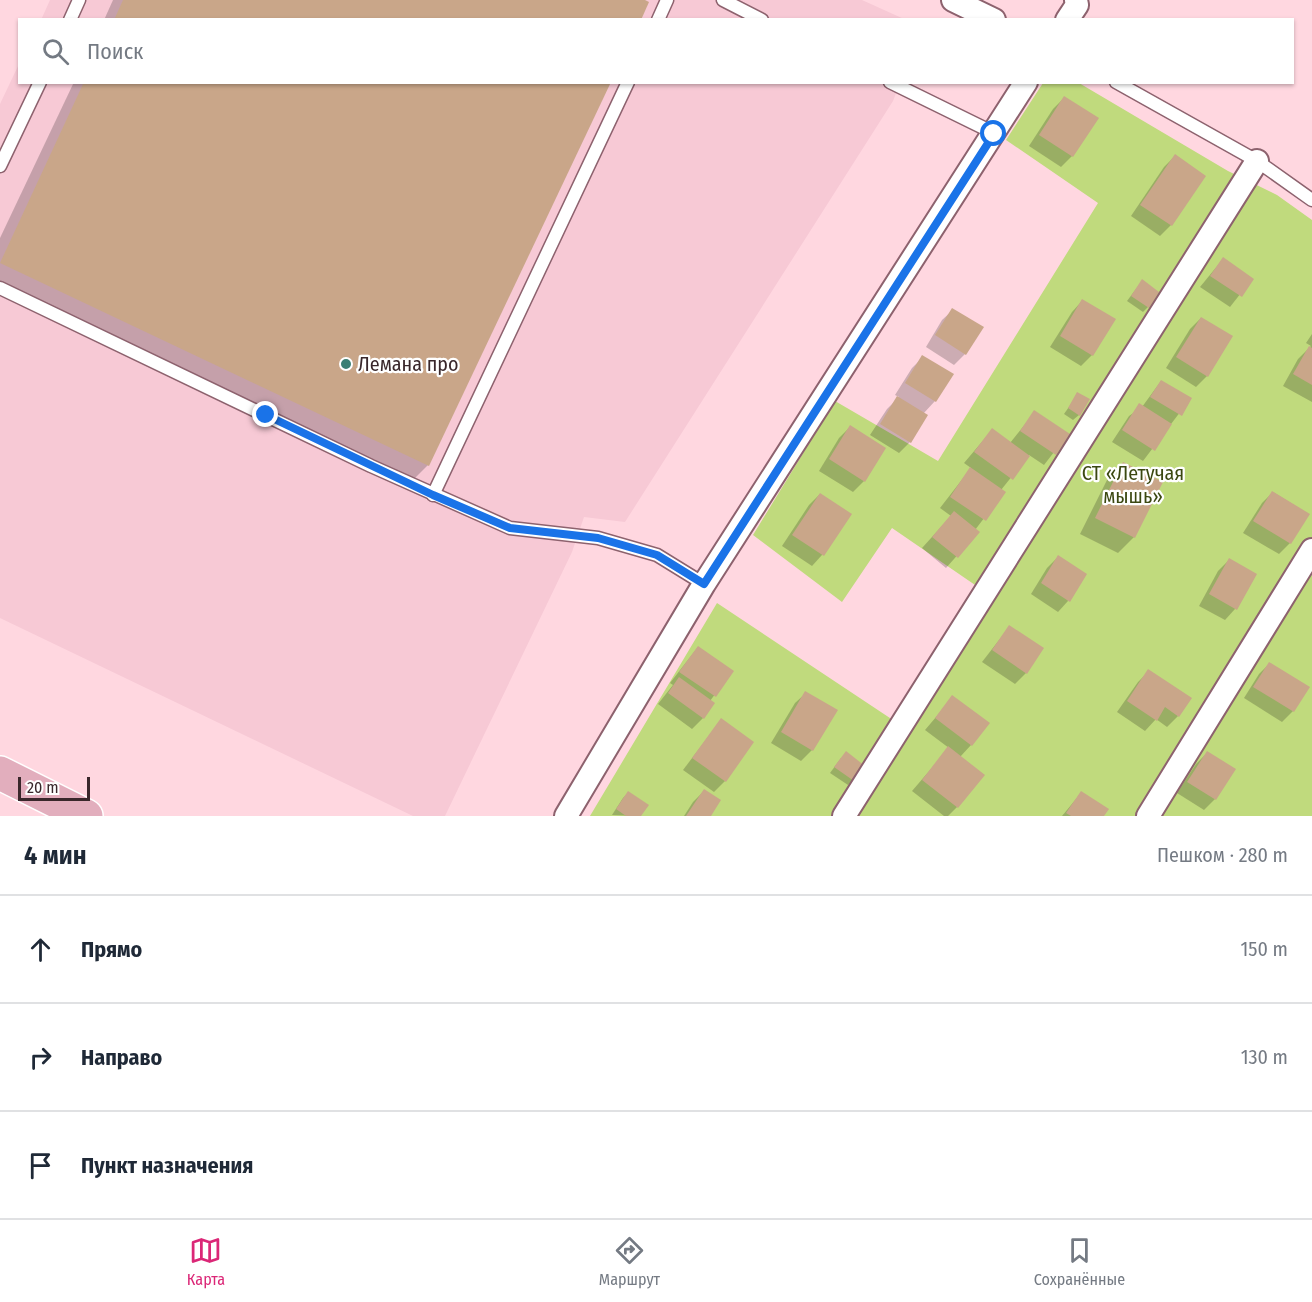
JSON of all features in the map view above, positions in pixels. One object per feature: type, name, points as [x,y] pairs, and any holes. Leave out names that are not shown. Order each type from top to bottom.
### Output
[{"type":"main road","points":[[0,773],[86,816]]},
{"type":"street","points":[[953,0],[990,18]]},
{"type":"street","points":[[566,816],[704,584],[1025,84]]},
{"type":"street","points":[[844,816],[1257,161]]},
{"type":"street","points":[[1148,816],[1312,550]]},
{"type":"lane","points":[[71,18],[79,0]]},
{"type":"lane","points":[[659,18],[667,0]]},
{"type":"lane","points":[[723,0],[758,18]]},
{"type":"lane","points":[[0,166],[39,84]]},
{"type":"lane","points":[[433,495],[627,84]]},
{"type":"lane","points":[[894,84],[994,134]]},
{"type":"lane","points":[[1120,84],[1257,161],[1312,200]]},
{"type":"lane","points":[[0,288],[433,495],[510,528],[598,538],[657,555],[704,584]]},
{"type":"shaded area","points":[[50,0],[862,0],[902,18],[42,18]]},
{"type":"shaded area","points":[[18,66],[18,84],[900,84],[893,101],[625,522],[584,517],[572,552],[445,816],[413,816],[0,618],[0,104]]},
{"type":"green space","name":"СТ «Летучая мышь»","points":[[1042,84],[1081,84],[1228,171],[1277,195],[1312,220],[1312,816],[590,816],[717,603],[911,732],[994,598],[892,528],[842,602],[753,535],[835,401],[938,461],[1098,203],[1006,140]]},
{"type":"building","points":[[123,0],[645,0],[649,2],[642,18],[115,18]]},
{"type":"building","name":"Лемана про","points":[[83,84],[610,84],[429,466],[0,263]]},
{"type":"building","points":[[1064,96],[1099,118],[1073,157],[1039,135]]},
{"type":"building","points":[[1175,154],[1206,176],[1172,226],[1140,205]]},
{"type":"building","points":[[1223,257],[1254,279],[1242,297],[1210,276]]},
{"type":"building","points":[[1142,279],[1159,292],[1149,308],[1131,296]]},
{"type":"building","points":[[1082,299],[1116,319],[1093,356],[1060,336]]},
{"type":"building","points":[[952,308],[984,327],[966,355],[935,335]]},
{"type":"building","points":[[1201,317],[1233,336],[1208,377],[1176,357]]},
{"type":"building","points":[[1309,346],[1312,348],[1312,385],[1293,374]]},
{"type":"building","points":[[922,355],[954,374],[936,402],[905,383]]},
{"type":"building","points":[[1161,380],[1192,398],[1182,416],[1150,397]]},
{"type":"building","points":[[1077,392],[1090,399],[1080,416],[1068,408]]},
{"type":"building","points":[[897,396],[928,415],[911,443],[880,424]]},
{"type":"building","points":[[1139,403],[1172,424],[1155,451],[1122,430]]},
{"type":"building","points":[[1034,410],[1070,434],[1056,455],[1020,431]]},
{"type":"building","points":[[850,425],[886,448],[865,482],[829,459]]},
{"type":"building","points":[[992,428],[1030,456],[1013,480],[974,452]]},
{"type":"building","points":[[1123,462],[1163,482],[1135,538],[1095,518]]},
{"type":"building","points":[[970,467],[1006,492],[986,521],[950,497]]},
{"type":"building","points":[[1272,491],[1310,514],[1291,544],[1253,521]]},
{"type":"building","points":[[820,493],[852,514],[824,556],[792,535]]},
{"type":"building","points":[[954,511],[980,532],[958,558],[932,537]]},
{"type":"building","points":[[1058,555],[1087,574],[1070,602],[1041,583]]},
{"type":"building","points":[[1229,558],[1257,574],[1237,610],[1209,594]]},
{"type":"building","points":[[1009,625],[1044,648],[1027,674],[992,650]]},
{"type":"building","points":[[698,646],[734,671],[716,697],[679,672]]},
{"type":"building","points":[[1269,662],[1310,687],[1294,712],[1253,687]]},
{"type":"building","points":[[1148,669],[1192,698],[1179,717],[1165,707],[1157,721],[1127,701]]},
{"type":"building","points":[[679,677],[715,703],[704,719],[668,693]]},
{"type":"building","points":[[805,691],[838,710],[813,751],[781,732]]},
{"type":"building","points":[[952,695],[990,723],[972,746],[935,718]]},
{"type":"building","points":[[721,718],[754,742],[726,782],[692,758]]},
{"type":"building","points":[[948,746],[985,775],[958,808],[922,780]]},
{"type":"building","points":[[846,751],[865,766],[854,781],[834,767]]},
{"type":"building","points":[[1207,751],[1236,769],[1216,800],[1187,782]]},
{"type":"building","points":[[704,789],[721,800],[711,816],[686,816]]},
{"type":"building","points":[[628,791],[649,805],[641,816],[626,816],[616,809]]},
{"type":"building","points":[[1081,791],[1109,809],[1104,816],[1071,816],[1066,813]]},
{"type":"place","name":"Лемана про","points":[[346,364]]},
{"type":"route","points":[[266,415],[370,466],[510,528],[598,538],[657,555],[704,584],[994,134]]}]
